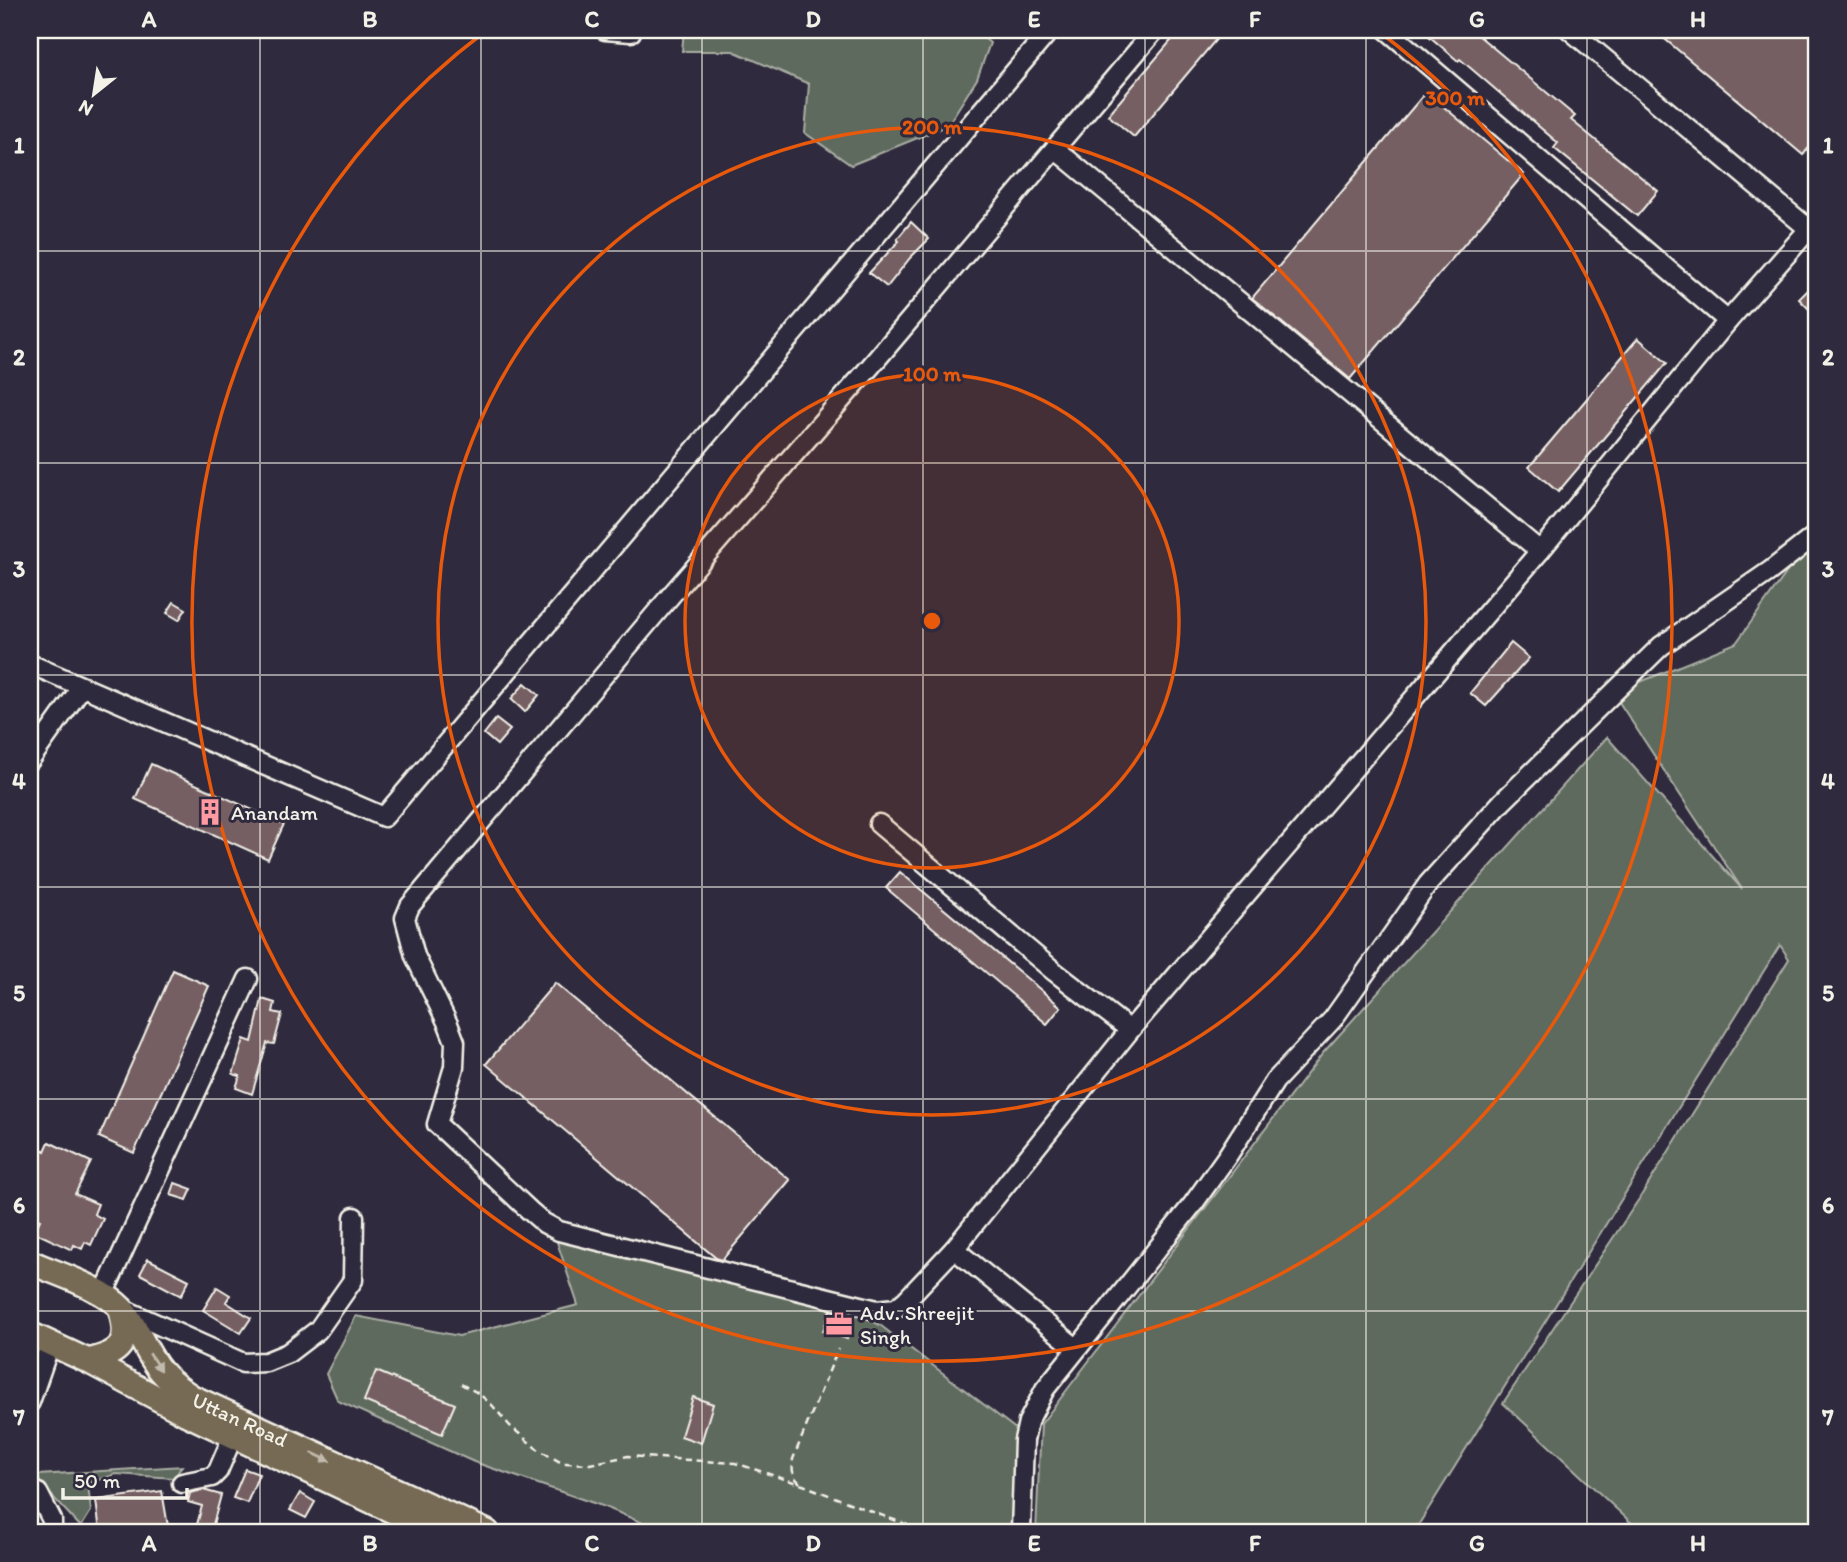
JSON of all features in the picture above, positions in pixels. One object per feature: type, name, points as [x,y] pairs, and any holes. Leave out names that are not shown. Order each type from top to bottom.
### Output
[{"type":"main road","points":[[30,1262],[112,1301],[125,1324],[125,1337],[120,1349],[108,1356],[88,1361]]},
{"type":"main road","name":"Uttan Road","points":[[112,1301],[136,1328],[153,1362],[169,1381],[192,1398],[488,1532]]},
{"type":"main road","name":"Uttan Road","points":[[40,1339],[88,1361],[185,1413],[437,1532]]},
{"type":"street","points":[[605,30],[631,32]]},
{"type":"street","points":[[30,664],[384,817],[1050,30]]},
{"type":"street","points":[[1155,30],[879,356],[663,604],[410,906],[404,918],[415,956],[455,1042],[454,1067],[437,1124],[544,1223],[559,1231],[877,1310],[896,1308],[954,1249],[1130,1030],[1540,551],[1728,321],[1813,225],[1570,30]]},
{"type":"street","points":[[1387,30],[1728,321]]},
{"type":"street","points":[[1055,149],[1540,551]]},
{"type":"street","points":[[1021,1532],[1024,1440],[1028,1422],[1045,1389],[1193,1204],[1275,1081],[1334,1019],[1428,884],[1502,802],[1661,646],[1770,571],[1817,534]]},
{"type":"street","points":[[30,760],[81,688]]},
{"type":"street","points":[[879,824],[1055,972],[1130,1030]]},
{"type":"street","points":[[248,979],[112,1301],[243,1363],[266,1362],[288,1353],[318,1330],[354,1280],[354,1216]]},
{"type":"street","points":[[954,1249],[1076,1348]]},
{"type":"street","points":[[30,1402],[40,1339]]},
{"type":"street","points":[[182,1483],[212,1477],[218,1471],[233,1436]]},
{"type":"street","points":[[30,1491],[38,1493],[51,1520],[52,1532]]},
{"type":"path","points":[[803,1485],[794,1478],[793,1459],[838,1349]]},
{"type":"path","points":[[461,1384],[485,1399],[510,1426],[536,1448],[562,1463],[590,1464],[628,1456],[735,1464],[803,1485],[911,1526],[918,1532]]},
{"type":"green space","points":[[684,30],[974,30],[990,43],[977,79],[947,126],[851,165],[805,133],[809,84],[733,51],[682,51]]},
{"type":"green space","points":[[1817,530],[1817,1532],[1641,1532],[1503,1403],[1639,1199],[1789,959],[1780,945],[1414,1532],[1036,1532],[1041,1424],[1323,1053],[1607,737],[1742,889],[1613,693],[1736,643]]},
{"type":"green space","points":[[556,1239],[851,1310],[880,1325],[1017,1430],[1012,1532],[664,1532],[605,1507],[474,1462],[338,1401],[326,1374],[356,1316],[459,1336],[578,1305]]},
{"type":"green space","points":[[182,1466],[174,1478],[116,1474],[88,1484],[91,1511],[81,1527],[40,1483],[38,1475]]},
{"type":"building","points":[[1180,30],[1224,30],[1134,137],[1108,115]]},
{"type":"building","points":[[1422,30],[1472,30],[1575,116],[1571,120],[1658,191],[1637,216],[1554,148],[1558,143]]},
{"type":"building","points":[[1654,30],[1817,30],[1817,137],[1803,155]]},
{"type":"building","points":[[1426,92],[1524,174],[1350,379],[1252,298]]},
{"type":"building","points":[[911,222],[929,239],[887,287],[869,273],[899,241],[897,239]]},
{"type":"building","points":[[1817,281],[1817,317],[1799,299]]},
{"type":"building","points":[[1638,338],[1667,363],[1558,492],[1529,467]]},
{"type":"building","points":[[174,602],[186,609],[179,620],[167,613]]},
{"type":"building","points":[[1511,643],[1529,658],[1486,706],[1470,693]]},
{"type":"building","points":[[525,683],[539,695],[525,712],[511,699]]},
{"type":"building","points":[[496,719],[510,730],[497,745],[484,734]]},
{"type":"building","name":"Anandam","points":[[151,764],[284,824],[268,859],[135,799]]},
{"type":"building","points":[[900,872],[1061,1007],[1047,1024],[886,888]]},
{"type":"building","points":[[173,970],[209,986],[134,1153],[99,1137]]},
{"type":"building","points":[[555,983],[790,1180],[722,1260],[716,1258],[486,1064]]},
{"type":"building","points":[[262,999],[275,1003],[273,1012],[282,1014],[274,1044],[267,1043],[252,1094],[236,1088],[240,1076],[233,1074],[244,1039],[252,1042]]},
{"type":"building","points":[[49,1142],[91,1162],[75,1194],[98,1204],[94,1214],[103,1219],[91,1245],[85,1242],[82,1249],[74,1245],[72,1250],[34,1232],[40,1220],[30,1215],[30,1143],[45,1151]]},
{"type":"building","points":[[175,1183],[192,1189],[187,1200],[171,1195]]},
{"type":"building","points":[[148,1259],[189,1280],[181,1296],[140,1274]]},
{"type":"building","points":[[217,1287],[230,1295],[226,1302],[251,1318],[241,1333],[203,1310]]},
{"type":"building","name":"Adv. Shreejit Singh","points":[[830,1310],[854,1317],[847,1339],[823,1331]]},
{"type":"building","points":[[376,1371],[455,1404],[442,1434],[364,1401]]},
{"type":"building","points":[[693,1397],[713,1404],[701,1443],[681,1436]]},
{"type":"building","points":[[245,1469],[259,1474],[247,1503],[233,1498]]},
{"type":"building","points":[[203,1490],[221,1495],[211,1532],[195,1532],[202,1506],[188,1502],[190,1493]]},
{"type":"building","points":[[162,1491],[169,1532],[100,1532],[96,1500]]},
{"type":"building","points":[[300,1493],[315,1502],[306,1518],[290,1510]]},
{"type":"place","name":"Anandam","points":[[210,812]]},
{"type":"place","name":"Adv. Shreejit Singh","points":[[839,1324]]}]
